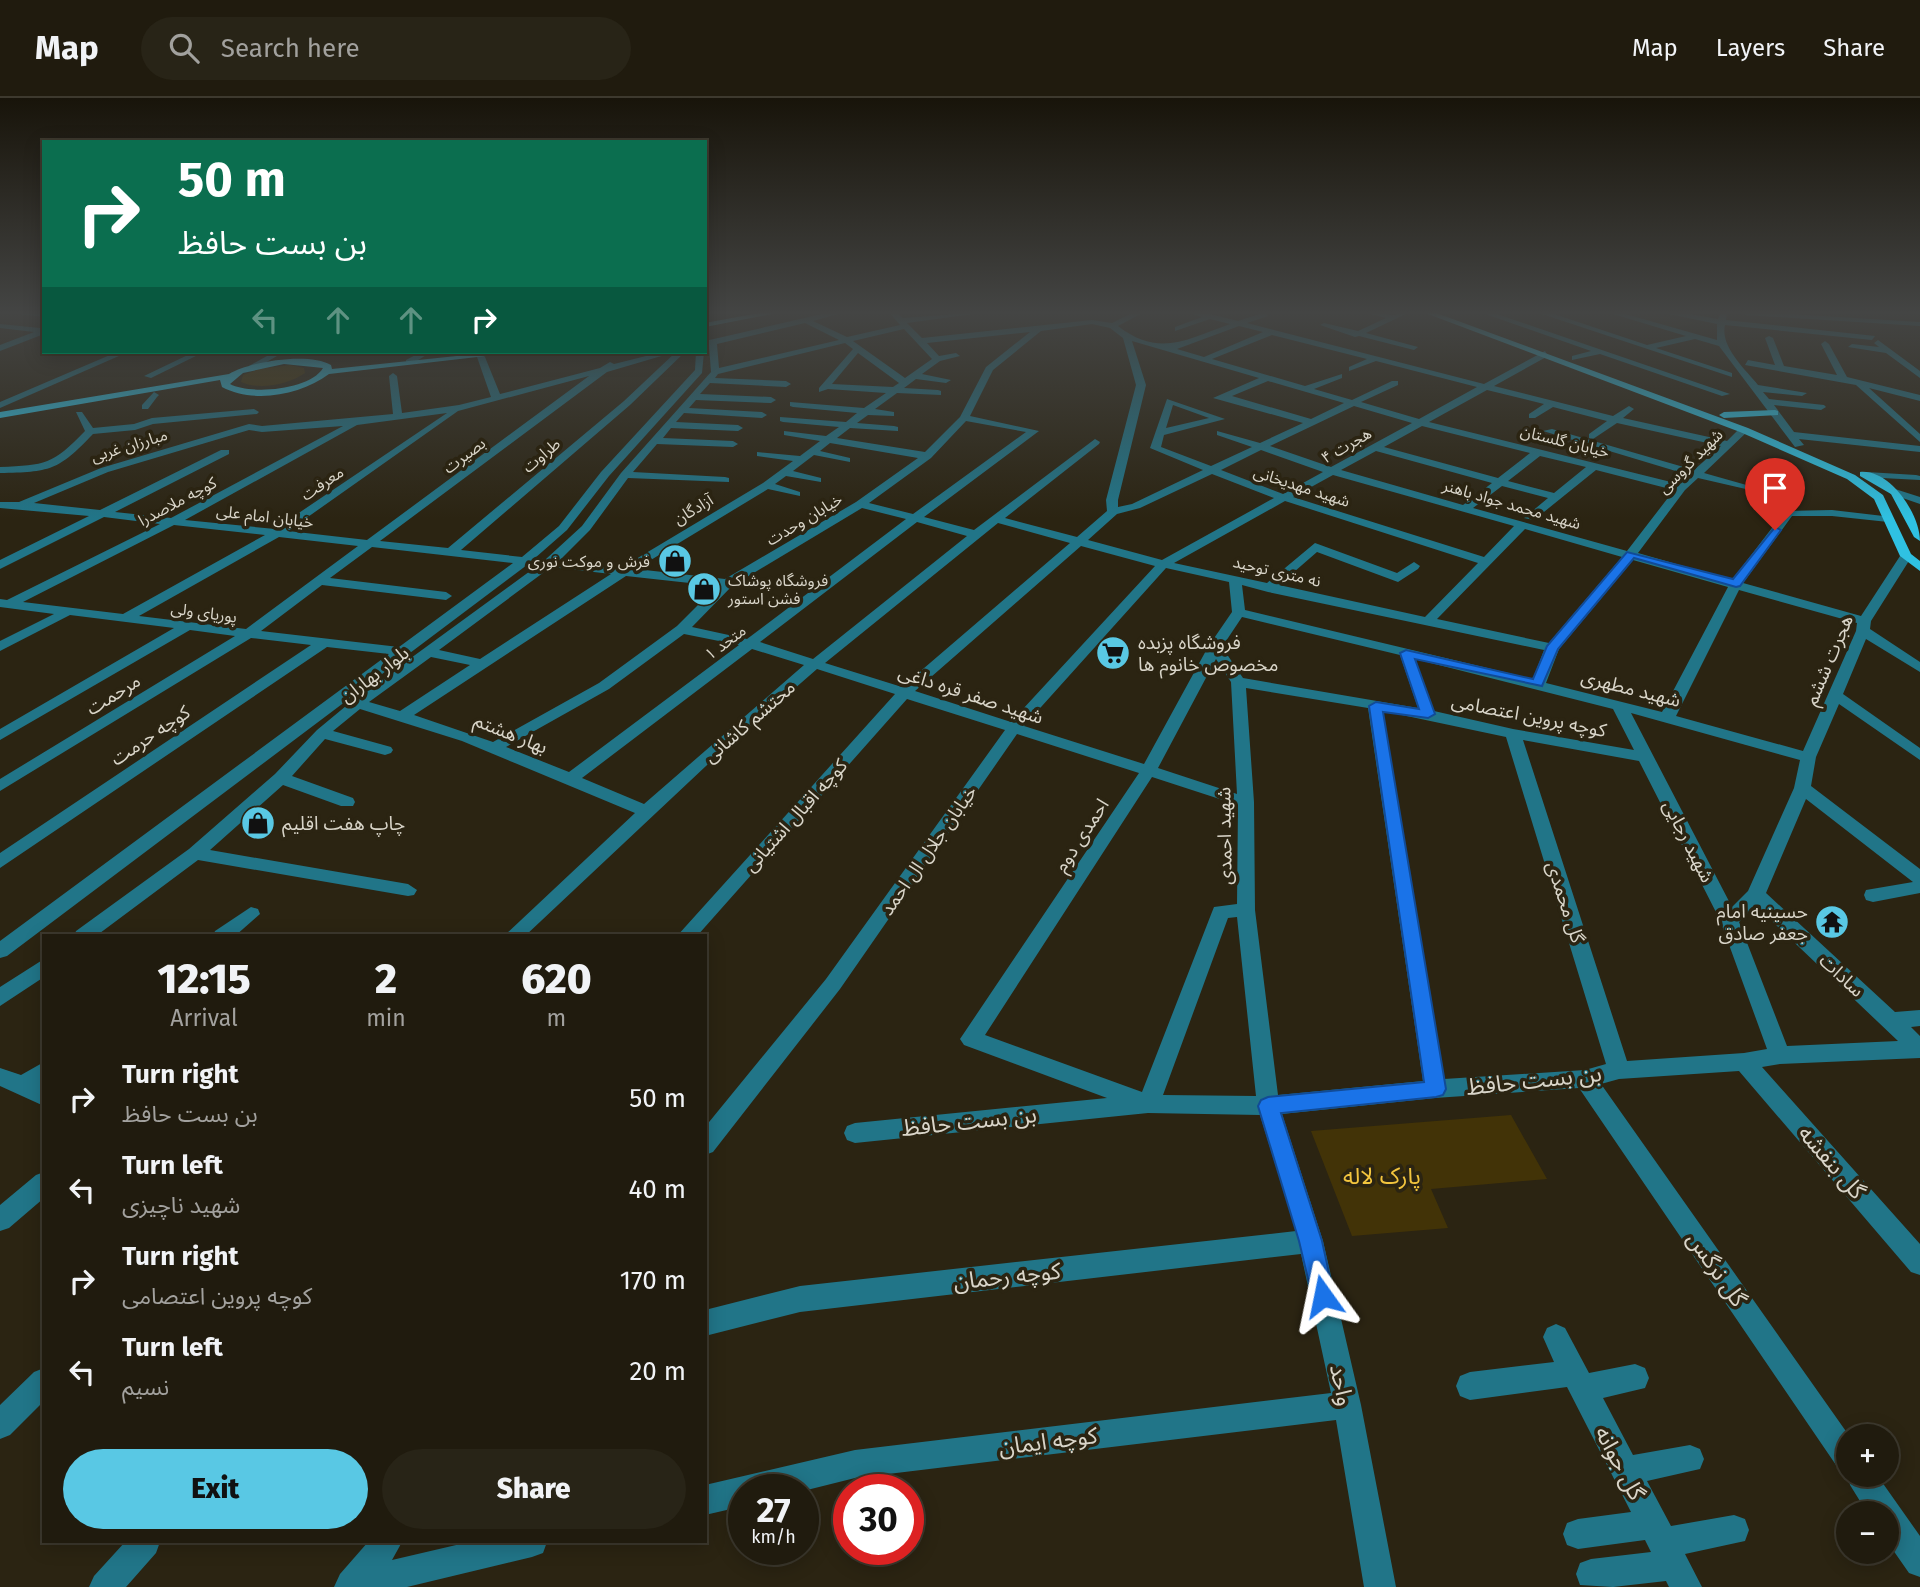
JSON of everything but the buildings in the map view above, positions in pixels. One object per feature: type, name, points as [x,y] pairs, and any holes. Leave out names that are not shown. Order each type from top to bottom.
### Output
[{"type":"main road","points":[[0,415],[225,380]]},
{"type":"main road","points":[[228,380],[238,391],[260,393],[298,387],[311,380]]},
{"type":"main road","points":[[1614,380],[1813,458],[1860,483],[1879,497],[1906,556],[1920,567]]},
{"type":"main road","points":[[1634,380],[1796,440],[1867,475],[1895,492],[1920,537]]},
{"type":"main road","points":[[0,423],[179,388]]},
{"type":"main road","points":[[1724,415],[1775,413]]},
{"type":"street","points":[[0,405],[57,380]]},
{"type":"street","points":[[394,380],[398,418]]},
{"type":"street","points":[[490,380],[497,399]]},
{"type":"street","name":"مبارزان غربی","points":[[0,514],[61,485],[122,463],[249,427],[262,429],[398,418],[459,408],[559,380]]},
{"type":"street","name":"بصیرت","points":[[321,582],[589,380]]},
{"type":"street","name":"طراوت","points":[[451,552],[651,380]]},
{"type":"street","name":"بلوار بهاران","points":[[0,951],[525,560],[563,528],[605,474],[690,380]]},
{"type":"street","name":"بلوار بهاران","points":[[86,934],[195,853],[281,778],[322,733],[357,704],[550,562],[586,528],[625,475],[707,380]]},
{"type":"street","points":[[753,380],[786,384]]},
{"type":"street","points":[[830,380],[824,388],[913,399]]},
{"type":"street","points":[[877,380],[887,396],[902,408]]},
{"type":"street","name":"آزادگان","points":[[404,715],[624,571],[767,485],[908,380]]},
{"type":"street","name":"خیابان وحدت","points":[[495,747],[604,686],[682,629],[727,583],[860,504],[927,456],[964,418],[983,380]]},
{"type":"street","points":[[1113,512],[1112,500],[1141,385],[1140,380]]},
{"type":"street","points":[[1191,408],[1263,380]]},
{"type":"street","name":"خیابان گلستان","points":[[1273,380],[1418,422],[1681,488]]},
{"type":"street","points":[[1306,389],[1328,380]]},
{"type":"street","points":[[1464,380],[1616,420],[1728,444]]},
{"type":"street","name":"هجرت ۴","points":[[1163,564],[1495,380]]},
{"type":"street","points":[[1687,380],[1725,394]]},
{"type":"street","points":[[1750,380],[1796,440],[1920,449]]},
{"type":"street","points":[[1850,380],[1920,398]]},
{"type":"street","points":[[1857,382],[1920,439]]},
{"type":"street","points":[[1256,447],[1395,383]]},
{"type":"street","points":[[1533,397],[1548,387]]},
{"type":"street","points":[[1756,388],[1802,393]]},
{"type":"street","points":[[249,427],[260,393]]},
{"type":"street","points":[[793,404],[938,393]]},
{"type":"street","points":[[145,407],[154,395]]},
{"type":"street","points":[[887,396],[891,414]]},
{"type":"street","points":[[1223,396],[1309,422]]},
{"type":"street","points":[[693,397],[771,400]]},
{"type":"street","points":[[1170,401],[1220,419],[1158,433],[1170,401]]},
{"type":"street","points":[[1573,409],[1586,401]]},
{"type":"street","points":[[1768,402],[1821,407]]},
{"type":"street","points":[[1532,416],[1553,403]]},
{"type":"street","name":"معرفت","points":[[125,618],[275,534],[459,408]]},
{"type":"street","points":[[1593,436],[1629,409]]},
{"type":"street","points":[[682,410],[761,415]]},
{"type":"street","points":[[0,470],[54,466],[90,431],[135,427],[152,421],[254,412]]},
{"type":"street","points":[[79,414],[90,431]]},
{"type":"street","name":"متحد ۱","points":[[570,779],[752,644],[912,518],[1034,430],[964,418]]},
{"type":"street","points":[[783,419],[897,426],[882,441]]},
{"type":"street","name":"کوچه ملاصدرا","points":[[5,603],[174,521],[358,422]]},
{"type":"street","points":[[667,425],[738,428]]},
{"type":"street","name":"شهید گروسی","points":[[1538,684],[1552,648],[1631,554],[1681,488],[1744,430]]},
{"type":"street","points":[[1548,431],[1746,488]]},
{"type":"street","points":[[788,433],[832,438],[927,456]]},
{"type":"street","name":"شهید مهدیخانی","points":[[1158,433],[1155,448],[1209,471],[1487,562]]},
{"type":"street","name":"شهید محمد جواد باهنر","points":[[1221,433],[1331,471],[1527,521],[1736,583],[1864,626],[1920,668]]},
{"type":"street","points":[[653,441],[733,444]]},
{"type":"street","name":"محتشم کاشانی","points":[[515,934],[646,811],[815,664],[975,534],[1095,442]]},
{"type":"street","name":"کوچه اقبال اشتیانی","points":[[689,934],[904,693],[1077,540],[1113,512],[1136,506],[1256,447]]},
{"type":"street","points":[[1373,447],[1556,497]]},
{"type":"street","points":[[1466,507],[1540,451]]},
{"type":"street","points":[[0,565],[225,452]]},
{"type":"street","points":[[761,454],[808,455],[846,460]]},
{"type":"street","points":[[1427,622],[1527,521],[1596,466]]},
{"type":"street","points":[[784,472],[817,480]]},
{"type":"street","points":[[625,475],[725,480]]},
{"type":"street","points":[[1867,475],[1916,478]]},
{"type":"street","points":[[767,485],[796,494]]},
{"type":"street","points":[[1895,492],[1920,501]]},
{"type":"street","points":[[860,504],[975,534]]},
{"type":"street","name":"خیابان امام علی","points":[[0,505],[174,521],[727,583]]},
{"type":"street","points":[[1668,716],[1736,583],[1789,513],[1832,513],[1888,519]]},
{"type":"street","name":"نه متری توحید","points":[[997,519],[1163,564],[1552,648]]},
{"type":"street","points":[[1268,588],[1315,547],[1398,578],[1443,547]]},
{"type":"street","name":"هجرت ششم","points":[[1801,788],[1808,757],[1864,626],[1906,556]]},
{"type":"street","name":"خیابان جلال ال احمد","points":[[707,1142],[833,984],[1013,729],[1163,564]]},
{"type":"street","points":[[1215,647],[1239,612],[1235,580]]},
{"type":"street","points":[[321,582],[446,596]]},
{"type":"street","name":"مرحمت","points":[[0,786],[246,635],[321,582]]},
{"type":"street","name":"پوریای ولی","points":[[5,603],[65,613],[403,652]]},
{"type":"street","name":"شهید مطهری","points":[[1239,612],[1538,684],[1620,707],[1668,716],[1808,757]]},
{"type":"street","points":[[0,647],[65,613]]},
{"type":"street","points":[[0,735],[186,627]]},
{"type":"street","name":"شهید صفر قره داغی","points":[[682,629],[752,644],[1247,802]]},
{"type":"street","name":"کوچه حرمت","points":[[0,862],[323,643]]},
{"type":"street","name":"شهید احمدی","points":[[1215,647],[1238,682],[1247,802],[1246,910],[1268,1106]]},
{"type":"street","name":"احمدی دوم","points":[[1148,1104],[971,1039],[1149,770],[1215,647]]},
{"type":"street","points":[[429,653],[484,664]]},
{"type":"street","points":[[1406,653],[1428,714]]},
{"type":"street","name":"کوچه پروین اعتصامی","points":[[1238,682],[1428,714],[1513,734],[1646,757]]},
{"type":"street","points":[[1834,694],[1920,755]]},
{"type":"street","name":"بهار هشتم","points":[[357,704],[404,715],[495,747],[646,811]]},
{"type":"street","points":[[1376,706],[1436,1089]]},
{"type":"street","name":"شهید رجایی","points":[[1620,707],[1729,920],[1780,1055]]},
{"type":"street","points":[[322,733],[385,750]]},
{"type":"street","name":"گل محمدی","points":[[1513,734],[1619,1070]]},
{"type":"street","points":[[281,778],[346,802]]},
{"type":"street","points":[[1729,920],[1756,895],[1801,788],[1917,872]]},
{"type":"street","points":[[195,853],[408,890]]},
{"type":"street","points":[[1873,895],[1920,887]]},
{"type":"street","name":"سادات","points":[[1756,895],[1920,1049]]},
{"type":"street","points":[[1148,1104],[1221,912],[1246,910]]},
{"type":"street","points":[[225,934],[251,914]]},
{"type":"street","points":[[0,998],[42,967]]},
{"type":"street","points":[[1892,1021],[1920,1018]]},
{"type":"street","name":"بن بست حافظ","points":[[855,1133],[1148,1104],[1268,1106],[1436,1089],[1585,1079],[1619,1070],[1744,1062],[1780,1055],[1920,1049]]},
{"type":"street","name":"گل بنفشه","points":[[1744,1062],[1920,1263]]},
{"type":"street","points":[[24,1085],[42,1072]]},
{"type":"street","points":[[0,1077],[24,1085],[42,1096]]},
{"type":"street","name":"گل نرگس","points":[[1585,1079],[1836,1441]]},
{"type":"street","name":"واحد","points":[[1268,1106],[1311,1241],[1347,1405],[1380,1587]]},
{"type":"street","points":[[0,1220],[42,1185]]},
{"type":"street","name":"کوچه رحمان","points":[[707,1322],[800,1299],[1311,1241]]},
{"type":"street","name":"گل جوانه","points":[[1556,1337],[1576,1381],[1668,1555]]},
{"type":"street","points":[[1470,1386],[1635,1378]]},
{"type":"street","points":[[0,1425],[42,1384]]},
{"type":"street","name":"کوچه ایمان","points":[[814,1474],[856,1464],[1347,1405]]},
{"type":"street","points":[[1624,1471],[1690,1459]]},
{"type":"street","points":[[707,1500],[728,1495]]},
{"type":"street","points":[[1591,1574],[1668,1555],[1734,1530]]},
{"type":"street","points":[[1899,1532],[1920,1562]]},
{"type":"street","points":[[1578,1534],[1668,1555]]},
{"type":"street","points":[[105,1587],[144,1543]]},
{"type":"street","points":[[350,1586],[386,1543]]},
{"type":"street","points":[[350,1586],[528,1543]]},
{"type":"green space","points":[[241,380],[291,380],[256,386]]},
{"type":"green space","name":"پارک لاله","points":[[1511,1115],[1547,1179],[1431,1189],[1448,1228],[1352,1236],[1311,1131]]},
{"type":"place","name":"فرش و موکت نوری","points":[[675,561]]},
{"type":"place","name":"فروشگاه پوشاک فشن استور","points":[[704,589]]},
{"type":"place","name":"فروشگاه پزبده مخصوص خانوم ها","points":[[1113,653]]},
{"type":"place","name":"چاپ هفت اقلیم","points":[[258,823]]},
{"type":"place","name":"حسینیه امام جعفر صادق","points":[[1832,922]]},
{"type":"route","points":[[1323,1296],[1311,1241],[1268,1106],[1436,1089],[1376,706],[1428,714],[1406,653],[1538,684],[1552,648],[1631,554],[1736,583],[1775,530]]}]
